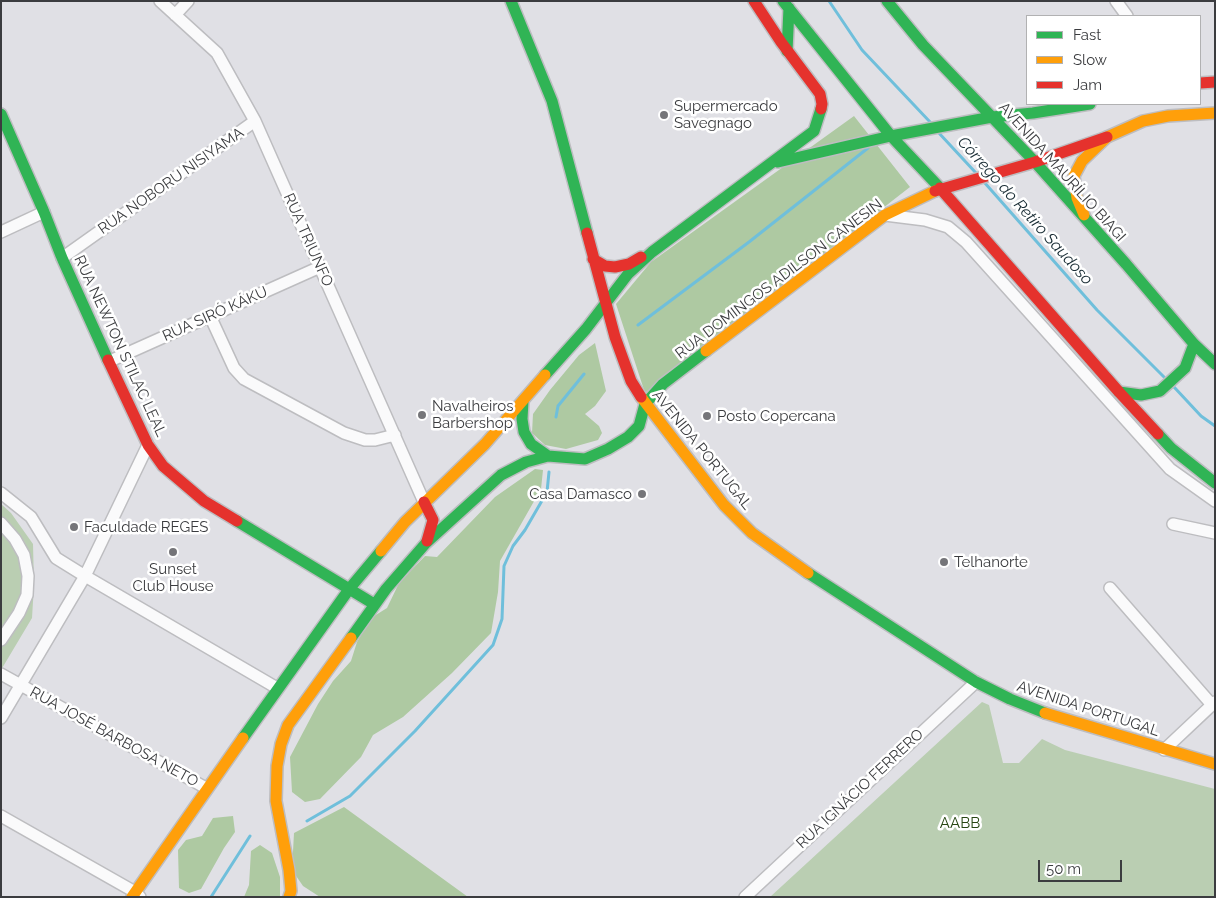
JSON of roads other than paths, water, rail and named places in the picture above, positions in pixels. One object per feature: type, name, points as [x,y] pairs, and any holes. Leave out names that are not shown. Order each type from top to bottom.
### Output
[{"type":"main road","name":"AVENIDA PORTUGAL","points":[[511,1],[552,100],[614,337],[631,381],[645,404],[724,505],[752,533],[824,584],[976,682],[1010,699],[1047,714],[1215,764]]},
{"type":"main road","points":[[136,895],[206,788],[276,688],[350,588],[405,522],[485,444],[586,328],[628,274],[652,252],[814,131],[822,104],[820,94],[787,51],[754,1]]},
{"type":"main road","name":"AVENIDA MAURÍLIO BIAGI","points":[[887,1],[923,45],[1035,162],[1194,344],[1215,364]]},
{"type":"main road","points":[[787,51],[788,4]]},
{"type":"main road","points":[[788,4],[891,136],[940,188],[1119,392],[1171,448],[1215,483]]},
{"type":"main road","points":[[1201,84],[1215,82]]},
{"type":"main road","points":[[771,163],[891,136],[992,117],[1084,105]]},
{"type":"main road","points":[[1197,105],[1209,113],[1215,125]]},
{"type":"main road","points":[[1086,219],[1077,198],[1074,176],[1082,160],[1107,137],[1143,121],[1168,116],[1209,113]]},
{"type":"main road","name":"RUA NEWTON STILAC LEAL","points":[[1,114],[62,258],[148,445],[163,466],[204,501],[374,604]]},
{"type":"main road","name":"RUA DOMINGOS ADILSON CANESIN","points":[[645,404],[663,384],[885,215],[940,188],[1035,162],[1107,137]]},
{"type":"main road","points":[[593,259],[605,266],[614,267],[629,264],[652,252]]},
{"type":"main road","points":[[1012,293],[1040,303]]},
{"type":"main road","points":[[1119,392],[1141,395],[1160,391],[1184,368],[1194,344]]},
{"type":"main road","points":[[523,401],[522,419],[524,432],[531,444],[548,456]]},
{"type":"main road","points":[[293,895],[276,801],[276,766],[281,744],[288,725],[374,604],[426,543],[501,475],[526,462],[548,456],[585,459],[608,449],[628,437],[640,426],[645,404]]},
{"type":"main road","points":[[424,502],[433,520],[432,532],[426,543]]},
{"type":"street","name":"RUA TRIUNFO","points":[[160,1],[217,53],[255,121],[424,502]]},
{"type":"street","points":[[174,15],[188,1]]},
{"type":"street","points":[[1116,1],[1126,15]]},
{"type":"street","name":"RUA NOBORU NISIYAMA","points":[[62,258],[255,121]]},
{"type":"street","points":[[940,188],[963,239]]},
{"type":"street","points":[[1,232],[44,212]]},
{"type":"street","points":[[885,215],[925,220],[948,227],[963,239],[1170,469],[1215,501]]},
{"type":"street","name":"RUA SIRÓ KÁKU","points":[[110,361],[320,267]]},
{"type":"street","points":[[210,316],[234,368],[244,379],[344,432],[365,440],[375,440],[395,435]]},
{"type":"street","points":[[1,718],[22,686],[85,576],[148,445]]},
{"type":"street","points":[[1,493],[31,518],[56,558],[276,688]]},
{"type":"street","points":[[1,522],[15,539],[24,555],[28,576],[27,595],[19,614],[1,640]]},
{"type":"street","points":[[1173,524],[1215,533]]},
{"type":"street","points":[[1110,588],[1213,704],[1164,750]]},
{"type":"street","name":"RUA JOSÉ BARBOSA NETO","points":[[1,674],[206,788]]},
{"type":"street","name":"RUA IGNÁCIO FERRERO","points":[[745,897],[976,682]]},
{"type":"street","points":[[1,816],[136,895]]},
{"type":"waterway","name":"Córrego do Retiro Saudoso","points":[[829,1],[862,50],[931,123]]},
{"type":"waterway","name":"Córrego do Retiro Saudoso","points":[[938,132],[976,173]]},
{"type":"waterway","points":[[638,325],[749,242],[868,148]]},
{"type":"waterway","name":"Córrego do Retiro Saudoso","points":[[984,182],[1097,310],[1164,377]]},
{"type":"waterway","points":[[556,417],[558,406],[584,374]]},
{"type":"waterway","name":"Córrego do Retiro Saudoso","points":[[1174,387],[1201,416],[1215,426]]},
{"type":"waterway","points":[[307,821],[350,796],[415,731],[493,645],[502,619],[504,566],[513,546],[525,530],[547,492],[549,472]]},
{"type":"waterway","points":[[211,897],[250,836]]},
{"type":"place","name":"Supermercado Savegnago","points":[[664,115]]},
{"type":"place","name":"Navalheiros Barbershop","points":[[422,415]]},
{"type":"place","name":"Posto Copercana","points":[[707,416]]},
{"type":"place","name":"Casa Damasco","points":[[642,494]]},
{"type":"place","name":"Faculdade REGES","points":[[74,527]]},
{"type":"place","name":"Sunset Club House","points":[[173,552]]},
{"type":"place","name":"Telhanorte","points":[[944,562]]},
{"type":"park label","name":"AABB","points":[[960,823]]}]
